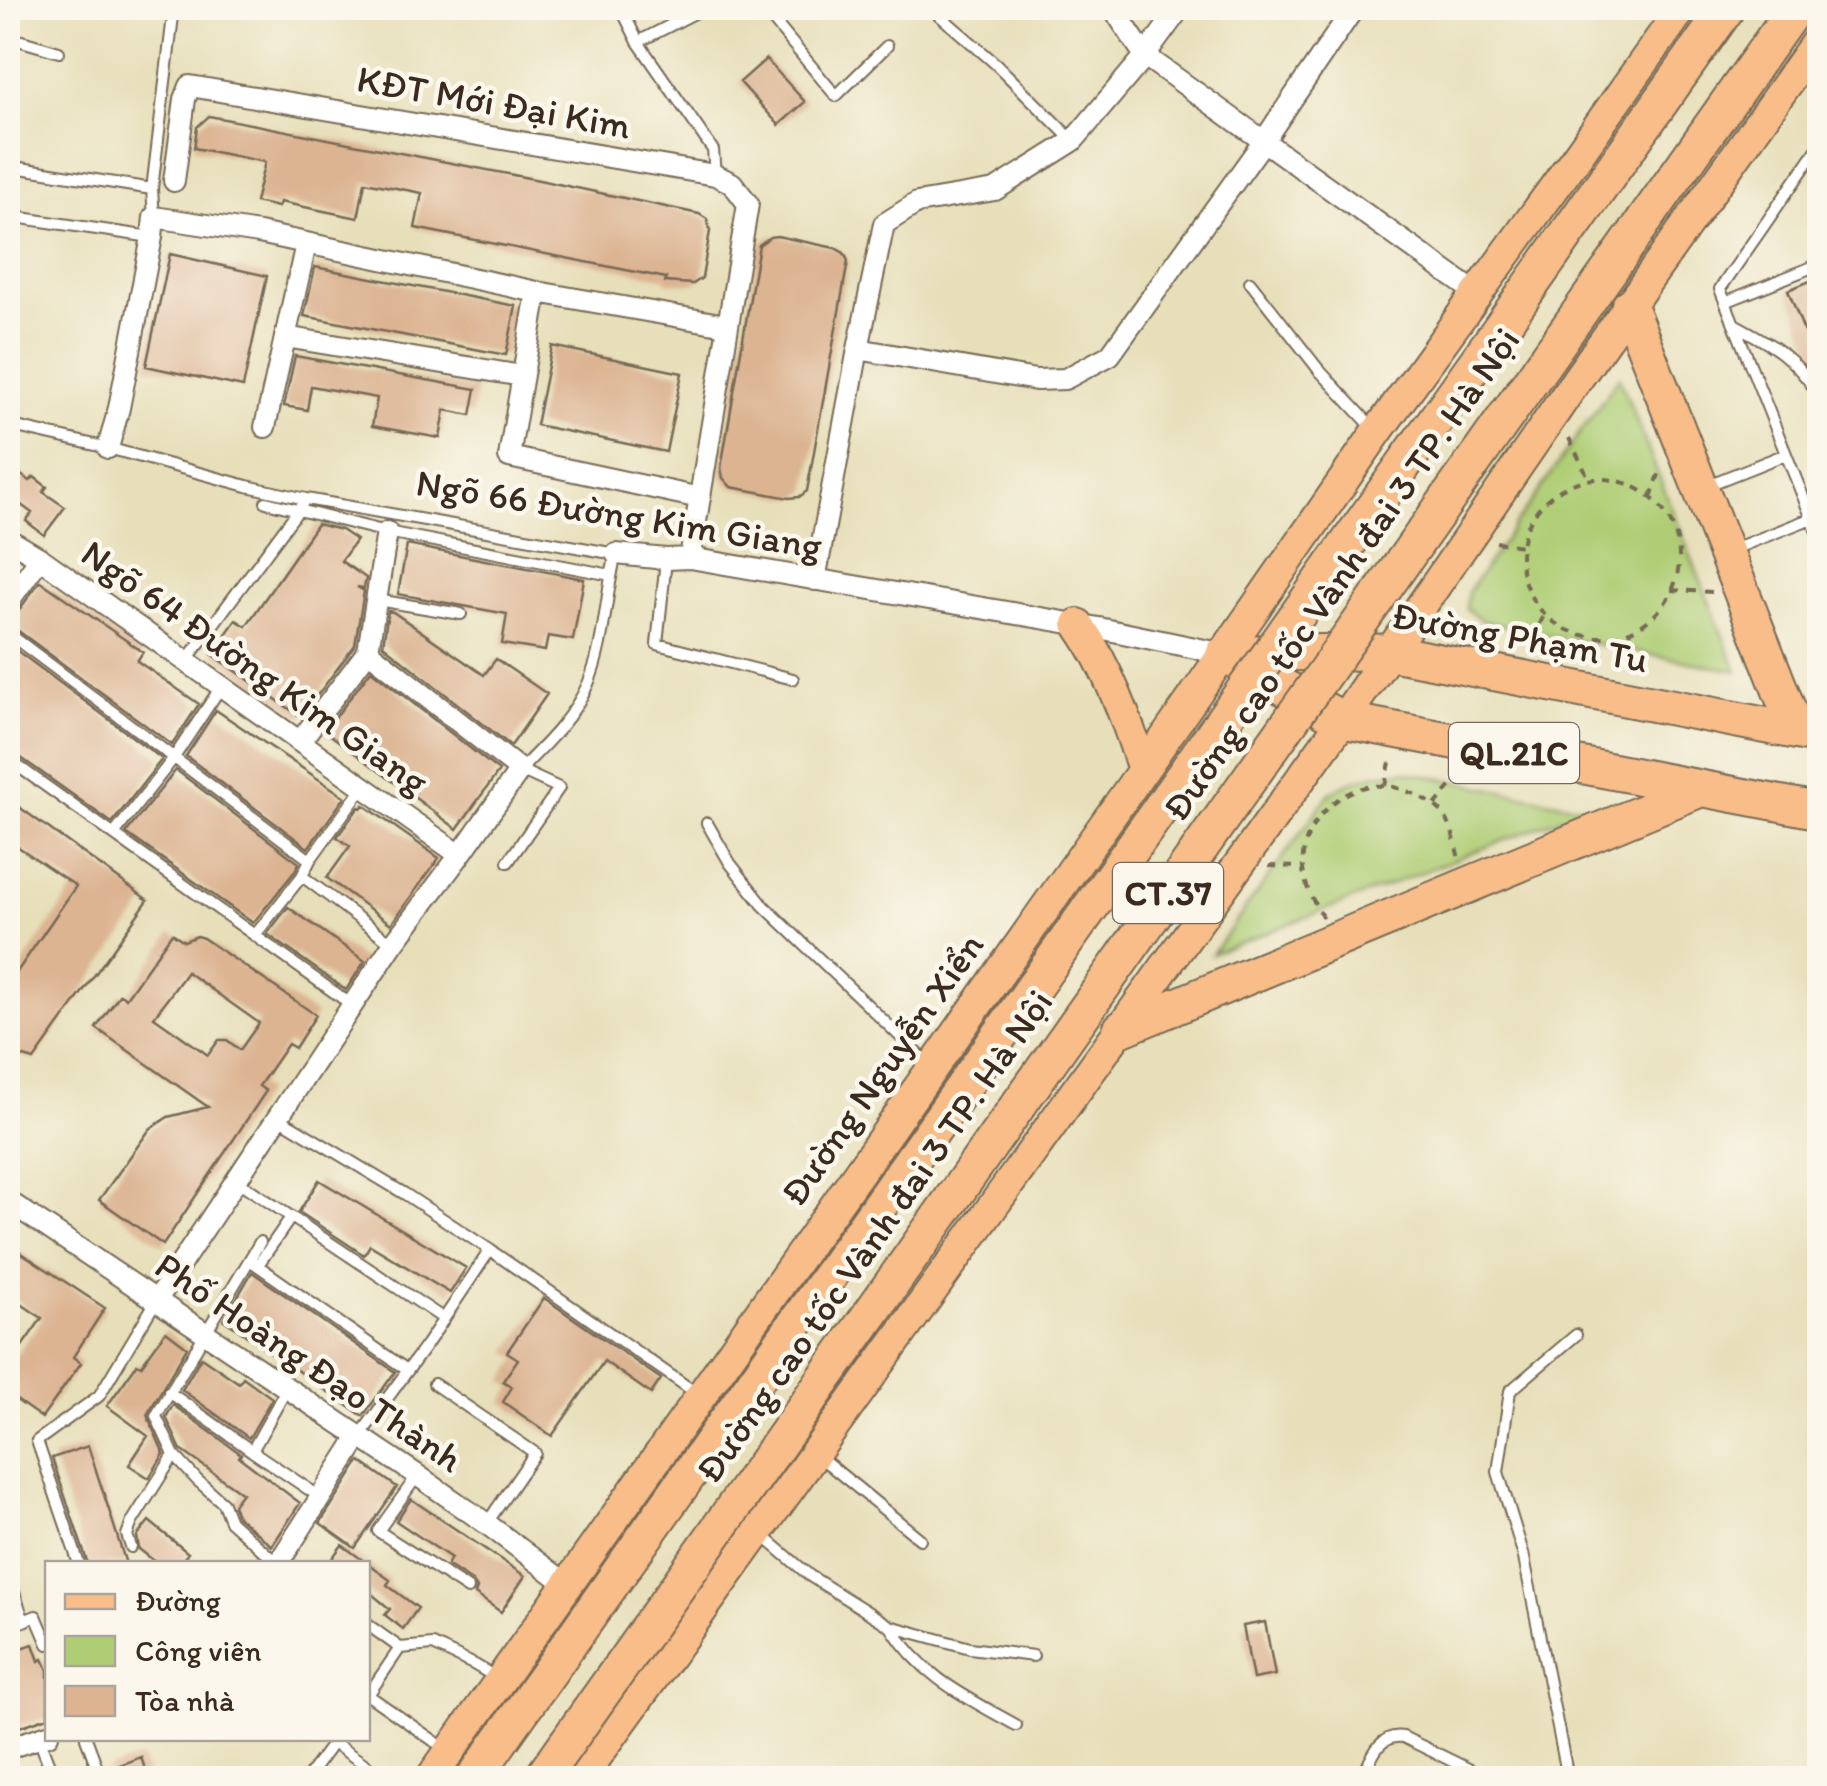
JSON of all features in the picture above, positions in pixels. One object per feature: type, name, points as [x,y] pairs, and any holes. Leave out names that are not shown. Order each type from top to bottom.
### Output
[{"type":"highway","name":"Đường cao tốc Vành đai 3 TP. Hà Nội","points":[[462,1766],[1726,8]]},
{"type":"highway","name":"Đường cao tốc Vành đai 3 TP. Hà Nội","points":[[542,1778],[1795,8]]},
{"type":"highway","points":[[1629,307],[1726,552],[1808,733]]},
{"type":"highway","name":"Đường Phạm Tu","points":[[1224,654],[1388,652],[1808,733]]},
{"type":"highway","name":"QL.21C","points":[[1224,654],[1343,720],[1820,811]]},
{"type":"highway","points":[[1121,1030],[1700,789]]},
{"type":"main road","name":"Đường Nguyễn Xiển","points":[[432,1778],[462,1766],[502,1681],[1396,405],[1682,8]]},
{"type":"main road","points":[[581,1778],[1343,720],[1820,37]]},
{"type":"main road","points":[[1078,624],[1099,658],[1134,740],[1142,770]]},
{"type":"main road","points":[[550,1778],[744,1502],[947,1224],[992,1207]]},
{"type":"street","points":[[1113,8],[1146,56],[1478,294]]},
{"type":"street","points":[[815,580],[884,224],[917,203],[995,190],[1073,141],[1146,56],[1180,8]]},
{"type":"street","points":[[858,349],[1036,380],[1065,379],[1110,355],[1354,8]]},
{"type":"street","name":"KĐT Mới Đại Kim","points":[[174,181],[190,86],[715,176]]},
{"type":"street","points":[[690,558],[748,204],[732,183],[715,176]]},
{"type":"street","points":[[108,448],[154,227],[259,233],[536,292],[726,325]]},
{"type":"street","points":[[264,428],[306,244]]},
{"type":"street","points":[[536,292],[509,457],[700,498]]},
{"type":"street","points":[[285,337],[522,376]]},
{"type":"street","points":[[301,740],[368,651],[387,532]]},
{"type":"street","name":"Ngõ 64 Đường Kim Giang","points":[[8,539],[301,740],[460,855]]},
{"type":"street","points":[[8,602],[40,558]]},
{"type":"street","name":"Ngõ 66 Đường Kim Giang","points":[[613,564],[690,558],[1078,624],[1224,654]]},
{"type":"street","points":[[156,1301],[393,944],[520,770],[368,651]]},
{"type":"street","name":"Phố Hoàng Đạo Thành","points":[[8,1201],[417,1475],[568,1586]]},
{"type":"street","points":[[280,1561],[359,1437]]},
{"type":"street","points":[[8,1748],[43,1736]]},
{"type":"lane","points":[[8,216],[154,227],[152,189],[174,8]]},
{"type":"lane","points":[[621,8],[638,42],[713,150],[715,176]]},
{"type":"lane","points":[[638,42],[704,8]]},
{"type":"lane","points":[[763,8],[836,96],[887,46]]},
{"type":"lane","points":[[931,8],[996,64],[1073,141]]},
{"type":"lane","points":[[8,37],[59,52]]},
{"type":"lane","points":[[1820,145],[1720,289],[1820,538]]},
{"type":"lane","points":[[8,166],[152,189]]},
{"type":"lane","points":[[1725,302],[1820,264]]},
{"type":"lane","points":[[1250,282],[1319,370],[1377,432]]},
{"type":"lane","points":[[1734,324],[1777,348],[1803,371],[1820,396]]},
{"type":"lane","name":"Ngõ 66 Đường Kim Giang","points":[[8,425],[108,448],[303,504],[613,564]]},
{"type":"lane","points":[[1701,488],[1786,454]]},
{"type":"lane","points":[[266,502],[303,504],[387,532],[613,564],[587,686],[556,734],[520,770],[558,788],[508,862]]},
{"type":"lane","points":[[186,660],[303,504]]},
{"type":"lane","points":[[1726,552],[1812,518]]},
{"type":"lane","points":[[666,558],[658,644],[793,680]]},
{"type":"lane","points":[[376,600],[461,614]]},
{"type":"lane","points":[[8,633],[310,860]]},
{"type":"lane","points":[[114,834],[222,686]]},
{"type":"lane","points":[[8,759],[352,1005]]},
{"type":"lane","points":[[255,935],[302,876],[363,787]]},
{"type":"lane","points":[[707,823],[763,906],[932,1067]]},
{"type":"lane","points":[[302,876],[393,944]]},
{"type":"lane","points":[[277,1116],[490,1250],[701,1397]]},
{"type":"lane","points":[[235,1179],[444,1319]]},
{"type":"lane","points":[[277,1561],[230,1521],[223,1503],[174,1455],[156,1416],[204,1333],[291,1217]]},
{"type":"lane","points":[[254,1263],[260,1242]]},
{"type":"lane","points":[[359,1437],[490,1250]]},
{"type":"lane","points":[[254,1263],[407,1370]]},
{"type":"lane","points":[[78,1561],[37,1441],[99,1396],[156,1301]]},
{"type":"lane","points":[[1568,1778],[1523,1552],[1498,1472],[1510,1391],[1576,1335]]},
{"type":"lane","points":[[434,1384],[535,1453],[486,1524]]},
{"type":"lane","points":[[252,1451],[287,1388]]},
{"type":"lane","points":[[170,1392],[320,1497]]},
{"type":"lane","points":[[815,1453],[920,1538]]},
{"type":"lane","points":[[130,1547],[127,1535],[132,1522],[174,1455]]},
{"type":"lane","points":[[417,1475],[378,1530],[468,1589]]},
{"type":"lane","points":[[758,1531],[810,1576],[890,1626],[970,1648],[1033,1656]]},
{"type":"lane","points":[[8,1580],[24,1621]]},
{"type":"lane","points":[[8,1627],[36,1616],[45,1637]]},
{"type":"lane","points":[[370,1626],[400,1648],[433,1646],[502,1681]]},
{"type":"lane","points":[[890,1626],[904,1648],[940,1682],[1016,1725]]},
{"type":"lane","points":[[370,1692],[400,1648]]},
{"type":"lane","points":[[370,1697],[462,1766]]},
{"type":"lane","points":[[43,1736],[54,1778]]},
{"type":"lane","points":[[1362,1778],[1377,1747],[1389,1736],[1402,1737],[1487,1778]]},
{"type":"lane","points":[[87,1741],[100,1778]]},
{"type":"lane","points":[[307,1778],[331,1741]]},
{"type":"lane","points":[[333,1741],[384,1778]]},
{"type":"path","points":[[1567,434],[1589,479]]},
{"type":"path","points":[[1651,497],[1665,459]]},
{"type":"path","points":[[1589,479],[1611,479],[1632,485],[1651,497],[1665,513],[1679,551],[1672,590],[1660,609],[1632,632],[1606,637],[1572,632],[1544,615],[1525,584],[1521,546],[1526,528],[1545,500],[1558,490],[1589,479]]},
{"type":"path","points":[[1491,542],[1521,546]]},
{"type":"path","points":[[1672,590],[1716,592]]},
{"type":"path","points":[[1533,640],[1544,615]]},
{"type":"path","points":[[1632,632],[1632,660]]},
{"type":"path","points":[[1585,651],[1587,636]]},
{"type":"path","points":[[1384,786],[1390,762]]},
{"type":"path","points":[[1435,805],[1463,772]]},
{"type":"path","points":[[1324,920],[1307,890],[1302,867],[1304,847],[1320,816],[1341,797],[1370,786],[1384,786],[1405,790],[1435,805],[1455,839],[1460,864]]},
{"type":"path","points":[[1298,827],[1310,832]]},
{"type":"path","points":[[1269,866],[1302,867]]},
{"type":"green space","points":[[1619,377],[1737,671],[1507,627],[1480,620],[1466,609],[1468,592]]},
{"type":"green space","points":[[1403,771],[1587,808],[1212,954],[1330,793],[1365,777]]},
{"type":"building","points":[[766,59],[805,102],[779,125],[740,82]]},
{"type":"building","points":[[209,116],[699,214],[707,219],[710,231],[702,278],[693,284],[665,282],[666,278],[415,228],[422,193],[365,182],[358,218],[280,202],[278,207],[255,202],[265,162],[194,148],[197,127]]},
{"type":"building","points":[[777,236],[835,248],[848,261],[807,491],[789,498],[731,487],[721,468],[759,245]]},
{"type":"building","points":[[170,254],[267,276],[243,387],[146,366]]},
{"type":"building","points":[[315,267],[516,306],[506,355],[304,316]]},
{"type":"building","points":[[1820,277],[1820,367],[1818,367],[1788,290]]},
{"type":"building","points":[[552,346],[682,373],[666,452],[536,425]]},
{"type":"building","points":[[295,356],[476,389],[471,415],[445,410],[440,438],[372,426],[377,398],[311,386],[307,410],[284,406]]},
{"type":"building","points":[[18,473],[30,481],[34,477],[47,487],[43,492],[65,507],[44,535],[26,521],[32,513],[8,495],[8,487]]},
{"type":"building","points":[[317,524],[341,530],[356,540],[341,561],[366,578],[364,588],[357,587],[364,591],[355,645],[301,717],[212,654],[236,620],[246,626]]},
{"type":"building","points":[[407,545],[584,579],[573,640],[548,636],[545,651],[502,644],[507,614],[398,594]]},
{"type":"building","points":[[40,581],[143,652],[137,661],[199,704],[172,745],[9,624]]},
{"type":"building","points":[[388,611],[484,675],[496,659],[547,694],[511,746],[383,645]]},
{"type":"building","points":[[8,644],[162,759],[112,823],[8,750]]},
{"type":"building","points":[[371,670],[499,771],[457,829],[325,731]]},
{"type":"building","points":[[216,710],[345,797],[308,848],[186,756]]},
{"type":"building","points":[[176,770],[299,863],[253,923],[126,833]]},
{"type":"building","points":[[8,799],[148,900],[34,1060],[8,1052],[8,985],[76,886],[8,840]]},
{"type":"building","points":[[364,805],[439,858],[391,924],[327,878],[350,846],[337,837]]},
{"type":"building","points":[[288,907],[365,961],[346,990],[267,934]]},
{"type":"building","points":[[172,933],[184,941],[203,938],[316,1015],[295,1048],[288,1044],[259,1086],[266,1091],[163,1245],[99,1200],[150,1129],[168,1117],[208,1107],[96,1028],[120,994],[126,998]],"holes":[[[187,972],[259,1023],[240,1050],[227,1040],[219,1040],[208,1055],[154,1017]]]},
{"type":"building","points":[[319,1180],[466,1268],[450,1293],[370,1245],[364,1255],[299,1212]]},
{"type":"building","points":[[8,1244],[105,1308],[73,1357],[81,1363],[42,1418],[8,1394],[8,1366],[42,1318],[8,1295]]},
{"type":"building","points":[[252,1272],[395,1372],[363,1416],[224,1320]]},
{"type":"building","points":[[544,1298],[661,1379],[651,1394],[604,1361],[552,1436],[503,1402],[512,1387],[503,1381],[518,1359],[507,1352]]},
{"type":"building","points":[[166,1331],[187,1347],[147,1415],[164,1454],[149,1478],[129,1465],[148,1436],[107,1406]]},
{"type":"building","points":[[201,1357],[239,1383],[243,1377],[272,1398],[249,1438],[182,1390]]},
{"type":"building","points":[[173,1405],[300,1503],[272,1546],[237,1516],[233,1505],[242,1493],[181,1450],[166,1417]]},
{"type":"building","points":[[88,1446],[125,1561],[87,1561],[52,1458]]},
{"type":"building","points":[[360,1461],[397,1487],[355,1548],[320,1523]]},
{"type":"building","points":[[411,1499],[525,1576],[501,1612],[475,1594],[473,1582],[447,1565],[451,1558],[396,1521]]},
{"type":"building","points":[[149,1521],[188,1553],[181,1561],[154,1561],[139,1549],[137,1536]]},
{"type":"building","points":[[342,1545],[364,1561],[330,1561]]},
{"type":"building","points":[[370,1565],[390,1580],[387,1585],[418,1608],[403,1629],[385,1615],[390,1609],[370,1593]]},
{"type":"building","points":[[1265,1622],[1275,1675],[1253,1679],[1243,1626]]},
{"type":"building","points":[[33,1644],[39,1661],[43,1659],[45,1718],[8,1731],[8,1653]]},
{"type":"building","points":[[141,1757],[148,1778],[110,1778],[107,1770]]}]
